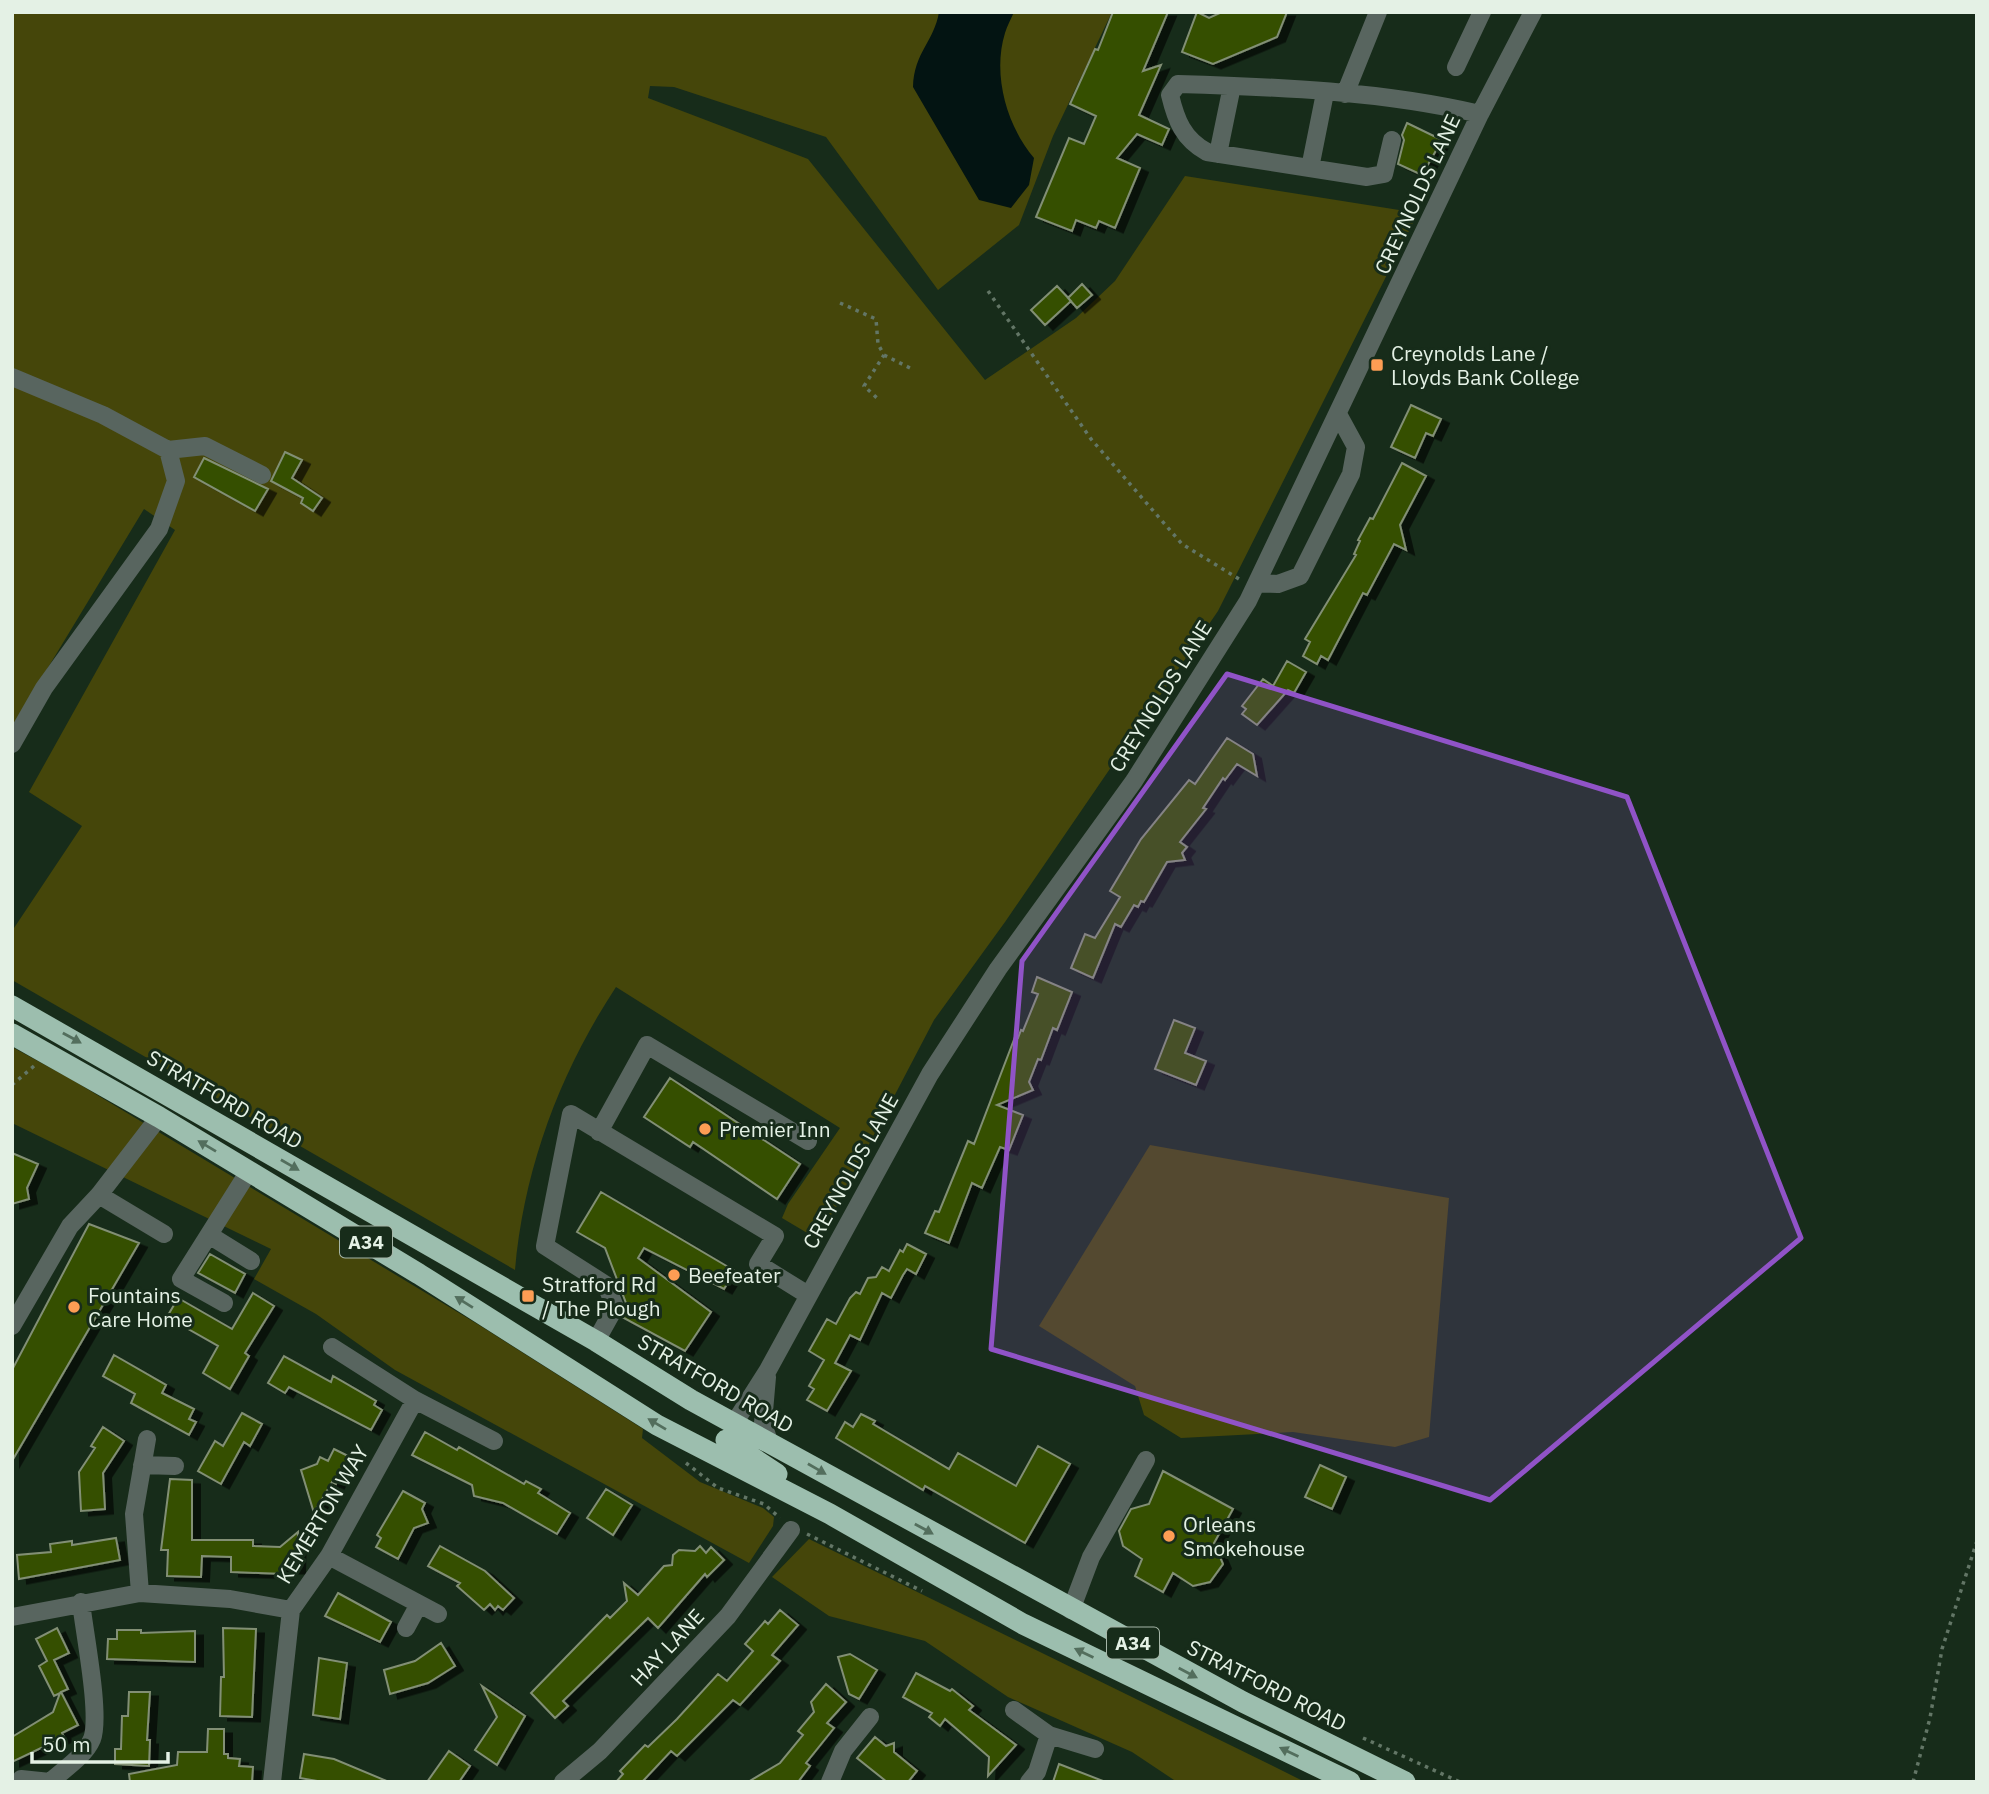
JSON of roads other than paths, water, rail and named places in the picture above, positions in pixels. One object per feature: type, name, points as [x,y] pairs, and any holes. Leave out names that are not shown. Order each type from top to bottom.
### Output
[{"type":"highway","name":"STRATFORD ROAD","points":[[12,1006],[596,1341],[691,1400],[725,1440]]},
{"type":"highway","name":"STRATFORD ROAD","points":[[12,1034],[250,1171],[657,1424],[725,1440],[769,1442],[1243,1702],[1405,1782]]},
{"type":"highway","name":"A34","points":[[725,1440],[819,1496],[830,1514],[1023,1624],[1350,1782]]},
{"type":"street","points":[[1456,67],[1482,12]]},
{"type":"street","name":"CREYNOLDS LANE","points":[[725,1440],[768,1370],[930,1074],[998,969],[1134,781],[1256,585],[1480,114],[1533,12]]},
{"type":"street","points":[[1345,94],[1375,13]]},
{"type":"street","points":[[1392,140],[1384,174],[1367,177],[1218,153],[1190,143],[1177,120],[1170,95],[1178,84],[1233,86],[1432,103],[1480,114]]},
{"type":"street","points":[[1218,153],[1233,86]]},
{"type":"street","points":[[1310,168],[1325,93]]},
{"type":"street","points":[[12,377],[103,415],[167,450],[205,446],[262,475]]},
{"type":"street","points":[[1256,585],[1278,584],[1300,576],[1351,474],[1356,447],[1338,414]]},
{"type":"street","points":[[12,744],[44,688],[159,529],[176,481],[167,450]]},
{"type":"street","points":[[599,1132],[647,1045],[808,1140]]},
{"type":"street","points":[[596,1341],[615,1307],[606,1286],[545,1246],[571,1114],[775,1236],[758,1264],[808,1295]]},
{"type":"street","points":[[12,1326],[70,1226],[99,1195],[159,1117]]},
{"type":"street","points":[[224,1303],[181,1279],[250,1171]]},
{"type":"street","points":[[99,1195],[164,1234]]},
{"type":"street","points":[[209,1235],[251,1261]]},
{"type":"street","points":[[332,1347],[415,1401],[495,1441]]},
{"type":"street","name":"CREYNOLDS LANE","points":[[768,1370],[763,1423],[769,1442]]},
{"type":"street","name":"KEMERTON WAY","points":[[272,1782],[291,1610],[329,1556],[415,1401]]},
{"type":"street","points":[[140,1593],[134,1514],[147,1439]]},
{"type":"street","points":[[1071,1610],[1091,1557],[1146,1460]]},
{"type":"street","points":[[142,1465],[175,1466]]},
{"type":"street","name":"HAY LANE","points":[[563,1782],[600,1751],[729,1616],[786,1527]]},
{"type":"street","points":[[329,1556],[438,1614]]},
{"type":"street","points":[[12,1617],[140,1593],[230,1599],[291,1610]]},
{"type":"street","points":[[20,1779],[50,1782],[75,1760],[92,1739],[94,1714],[81,1602]]},
{"type":"street","points":[[406,1628],[419,1604]]},
{"type":"street","points":[[1014,1710],[1049,1735],[1095,1749]]},
{"type":"street","points":[[830,1782],[843,1751],[870,1717]]},
{"type":"street","points":[[1029,1782],[1037,1772],[1049,1735]]},
{"type":"place","name":"Creynolds Lane / Lloyds Bank College","points":[[1377,365]]},
{"type":"place","name":"Premier Inn","points":[[705,1129]]},
{"type":"place","name":"Beefeater","points":[[674,1275]]},
{"type":"place","name":"Stratford Rd / The Plough","points":[[528,1296]]},
{"type":"place","name":"Fountains Care Home","points":[[74,1307]]},
{"type":"place","name":"Orleans Smokehouse","points":[[1169,1536]]}]
